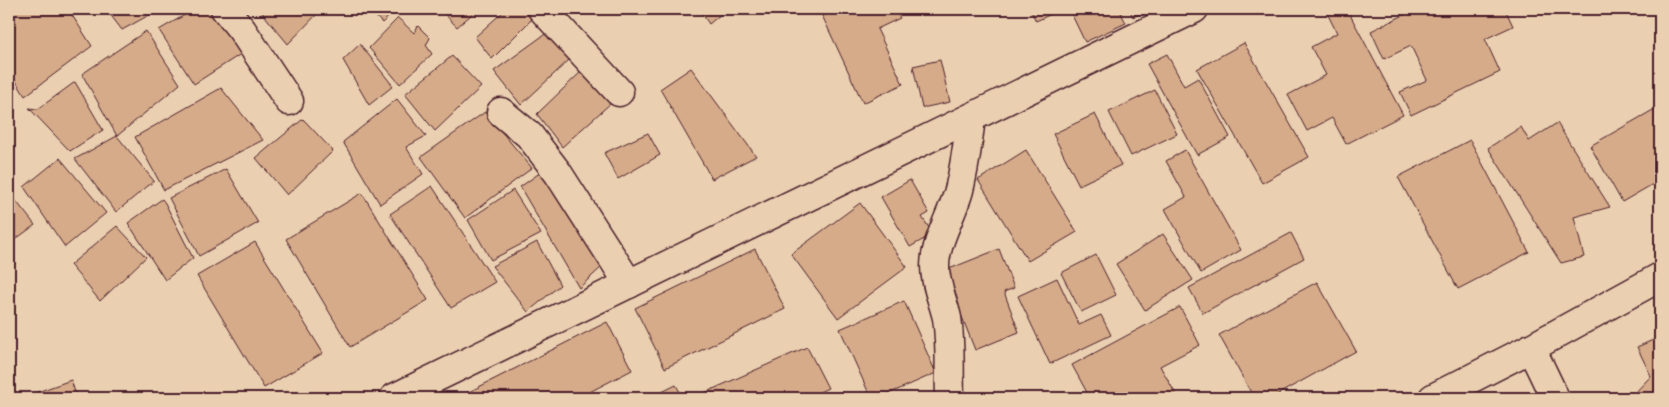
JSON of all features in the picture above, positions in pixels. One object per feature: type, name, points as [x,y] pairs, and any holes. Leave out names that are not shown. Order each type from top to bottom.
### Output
[{"type":"street","points":[[225,9],[242,30],[289,101]]},
{"type":"street","points":[[542,9],[619,92]]},
{"type":"street","points":[[394,398],[971,118],[1181,12]]},
{"type":"street","points":[[501,112],[529,135],[558,173],[629,284]]},
{"type":"street","points":[[950,398],[949,333],[946,315],[936,282],[935,265],[937,249],[952,214],[960,188],[971,118]]},
{"type":"street","points":[[1433,398],[1531,348],[1660,276]]},
{"type":"street","points":[[1531,348],[1555,398]]},
{"type":"building","points":[[18,9],[68,9],[92,46],[25,96],[9,70],[9,16]]},
{"type":"building","points":[[106,9],[160,9],[122,30]]},
{"type":"building","points":[[195,9],[213,9],[244,52],[194,84],[159,30]]},
{"type":"building","points":[[259,9],[322,9],[288,44]]},
{"type":"building","points":[[369,9],[397,9],[382,23]]},
{"type":"building","points":[[440,9],[478,9],[457,27]]},
{"type":"building","points":[[506,9],[533,9],[537,14],[492,59],[475,37]]},
{"type":"building","points":[[699,9],[727,9],[709,24]]},
{"type":"building","points":[[819,9],[895,9],[900,18],[877,29],[903,84],[863,103]]},
{"type":"building","points":[[1030,9],[1062,9],[1036,21]]},
{"type":"building","points":[[1069,9],[1119,9],[1126,23],[1085,42]]},
{"type":"building","points":[[1129,9],[1152,9],[1133,17]]},
{"type":"building","points":[[1325,9],[1347,9],[1403,115],[1346,144],[1332,118],[1307,131],[1288,95],[1326,75],[1311,47],[1337,33]]},
{"type":"building","points":[[1406,9],[1505,9],[1513,26],[1485,39],[1500,72],[1411,115],[1400,92],[1427,80],[1411,46],[1384,59],[1371,31],[1408,13]]},
{"type":"building","points":[[1660,17],[1660,34],[1653,21]]},
{"type":"building","points":[[398,18],[414,33],[418,26],[430,38],[426,45],[432,54],[400,84],[369,48]]},
{"type":"building","points":[[146,31],[180,84],[117,136],[82,74]]},
{"type":"building","points":[[548,32],[569,60],[521,105],[494,71]]},
{"type":"building","points":[[1244,43],[1309,157],[1262,183],[1197,69]]},
{"type":"building","points":[[360,44],[393,86],[369,105],[343,60]]},
{"type":"building","points":[[1167,54],[1184,86],[1198,78],[1230,137],[1197,155],[1147,64]]},
{"type":"building","points":[[452,56],[481,87],[435,131],[405,94]]},
{"type":"building","points":[[940,60],[950,102],[922,108],[913,66]]},
{"type":"building","points":[[586,67],[612,102],[562,147],[537,114]]},
{"type":"building","points":[[691,68],[756,156],[712,179],[660,89]]},
{"type":"building","points":[[75,82],[103,130],[70,151],[29,108],[38,109]]},
{"type":"building","points":[[221,88],[263,140],[164,190],[135,137]]},
{"type":"building","points":[[1155,90],[1177,134],[1131,156],[1109,112]]},
{"type":"building","points":[[397,99],[426,136],[406,147],[423,174],[380,204],[343,142]]},
{"type":"building","points":[[1660,106],[1660,180],[1622,202],[1590,146]]},
{"type":"building","points":[[485,112],[532,168],[465,218],[421,157]]},
{"type":"building","points":[[1095,114],[1121,165],[1079,185],[1053,134]]},
{"type":"building","points":[[303,119],[333,151],[287,195],[256,158]]},
{"type":"building","points":[[1557,123],[1610,207],[1574,217],[1584,257],[1561,263],[1488,148],[1521,127],[1529,141]]},
{"type":"building","points":[[648,133],[660,155],[618,179],[604,153]]},
{"type":"building","points":[[117,136],[154,181],[116,212],[75,159]]},
{"type":"building","points":[[1470,140],[1529,252],[1458,289],[1398,177]]},
{"type":"building","points":[[1026,150],[1077,232],[1028,261],[978,180]]},
{"type":"building","points":[[1185,150],[1241,250],[1201,273],[1165,209],[1186,197],[1166,161]]},
{"type":"building","points":[[60,158],[106,213],[65,247],[24,187]]},
{"type":"building","points":[[226,169],[258,223],[199,256],[169,198]]},
{"type":"building","points":[[541,172],[604,265],[579,288],[520,187]]},
{"type":"building","points":[[910,180],[929,213],[922,217],[933,234],[910,247],[881,197]]},
{"type":"building","points":[[432,186],[495,282],[451,308],[390,214]]},
{"type":"building","points":[[513,190],[541,234],[491,260],[468,220]]},
{"type":"building","points":[[9,192],[35,225],[9,244]]},
{"type":"building","points":[[362,193],[428,300],[350,347],[286,239]]},
{"type":"building","points":[[162,199],[193,258],[165,280],[128,223]]},
{"type":"building","points":[[860,203],[907,267],[838,318],[791,254]]},
{"type":"building","points":[[117,226],[146,257],[100,301],[70,265]]},
{"type":"building","points":[[1291,233],[1304,258],[1203,313],[1189,288]]},
{"type":"building","points":[[1163,234],[1193,280],[1145,310],[1116,264]]},
{"type":"building","points":[[255,242],[323,353],[264,388],[197,276]]},
{"type":"building","points":[[537,242],[560,285],[528,312],[492,266]]},
{"type":"building","points":[[755,249],[785,309],[665,368],[635,308]]},
{"type":"building","points":[[999,249],[1014,288],[1004,292],[1019,332],[975,350],[944,271]]},
{"type":"building","points":[[1096,255],[1116,295],[1081,312],[1061,273]]},
{"type":"building","points":[[1057,278],[1079,325],[1101,315],[1111,335],[1050,364],[1018,296]]},
{"type":"building","points":[[1317,282],[1356,351],[1271,398],[1254,398],[1219,335]]},
{"type":"building","points":[[904,301],[936,373],[879,398],[871,398],[840,329]]},
{"type":"building","points":[[1180,307],[1200,345],[1160,366],[1178,398],[1090,398],[1072,365]]},
{"type":"building","points":[[607,322],[632,370],[578,398],[457,398]]},
{"type":"building","points":[[1660,337],[1660,398],[1630,398],[1651,376],[1637,347]]},
{"type":"building","points":[[807,347],[828,388],[807,398],[693,398]]},
{"type":"building","points":[[71,380],[77,398],[27,398],[26,396]]},
{"type":"building","points":[[676,385],[683,398],[650,398]]}]
